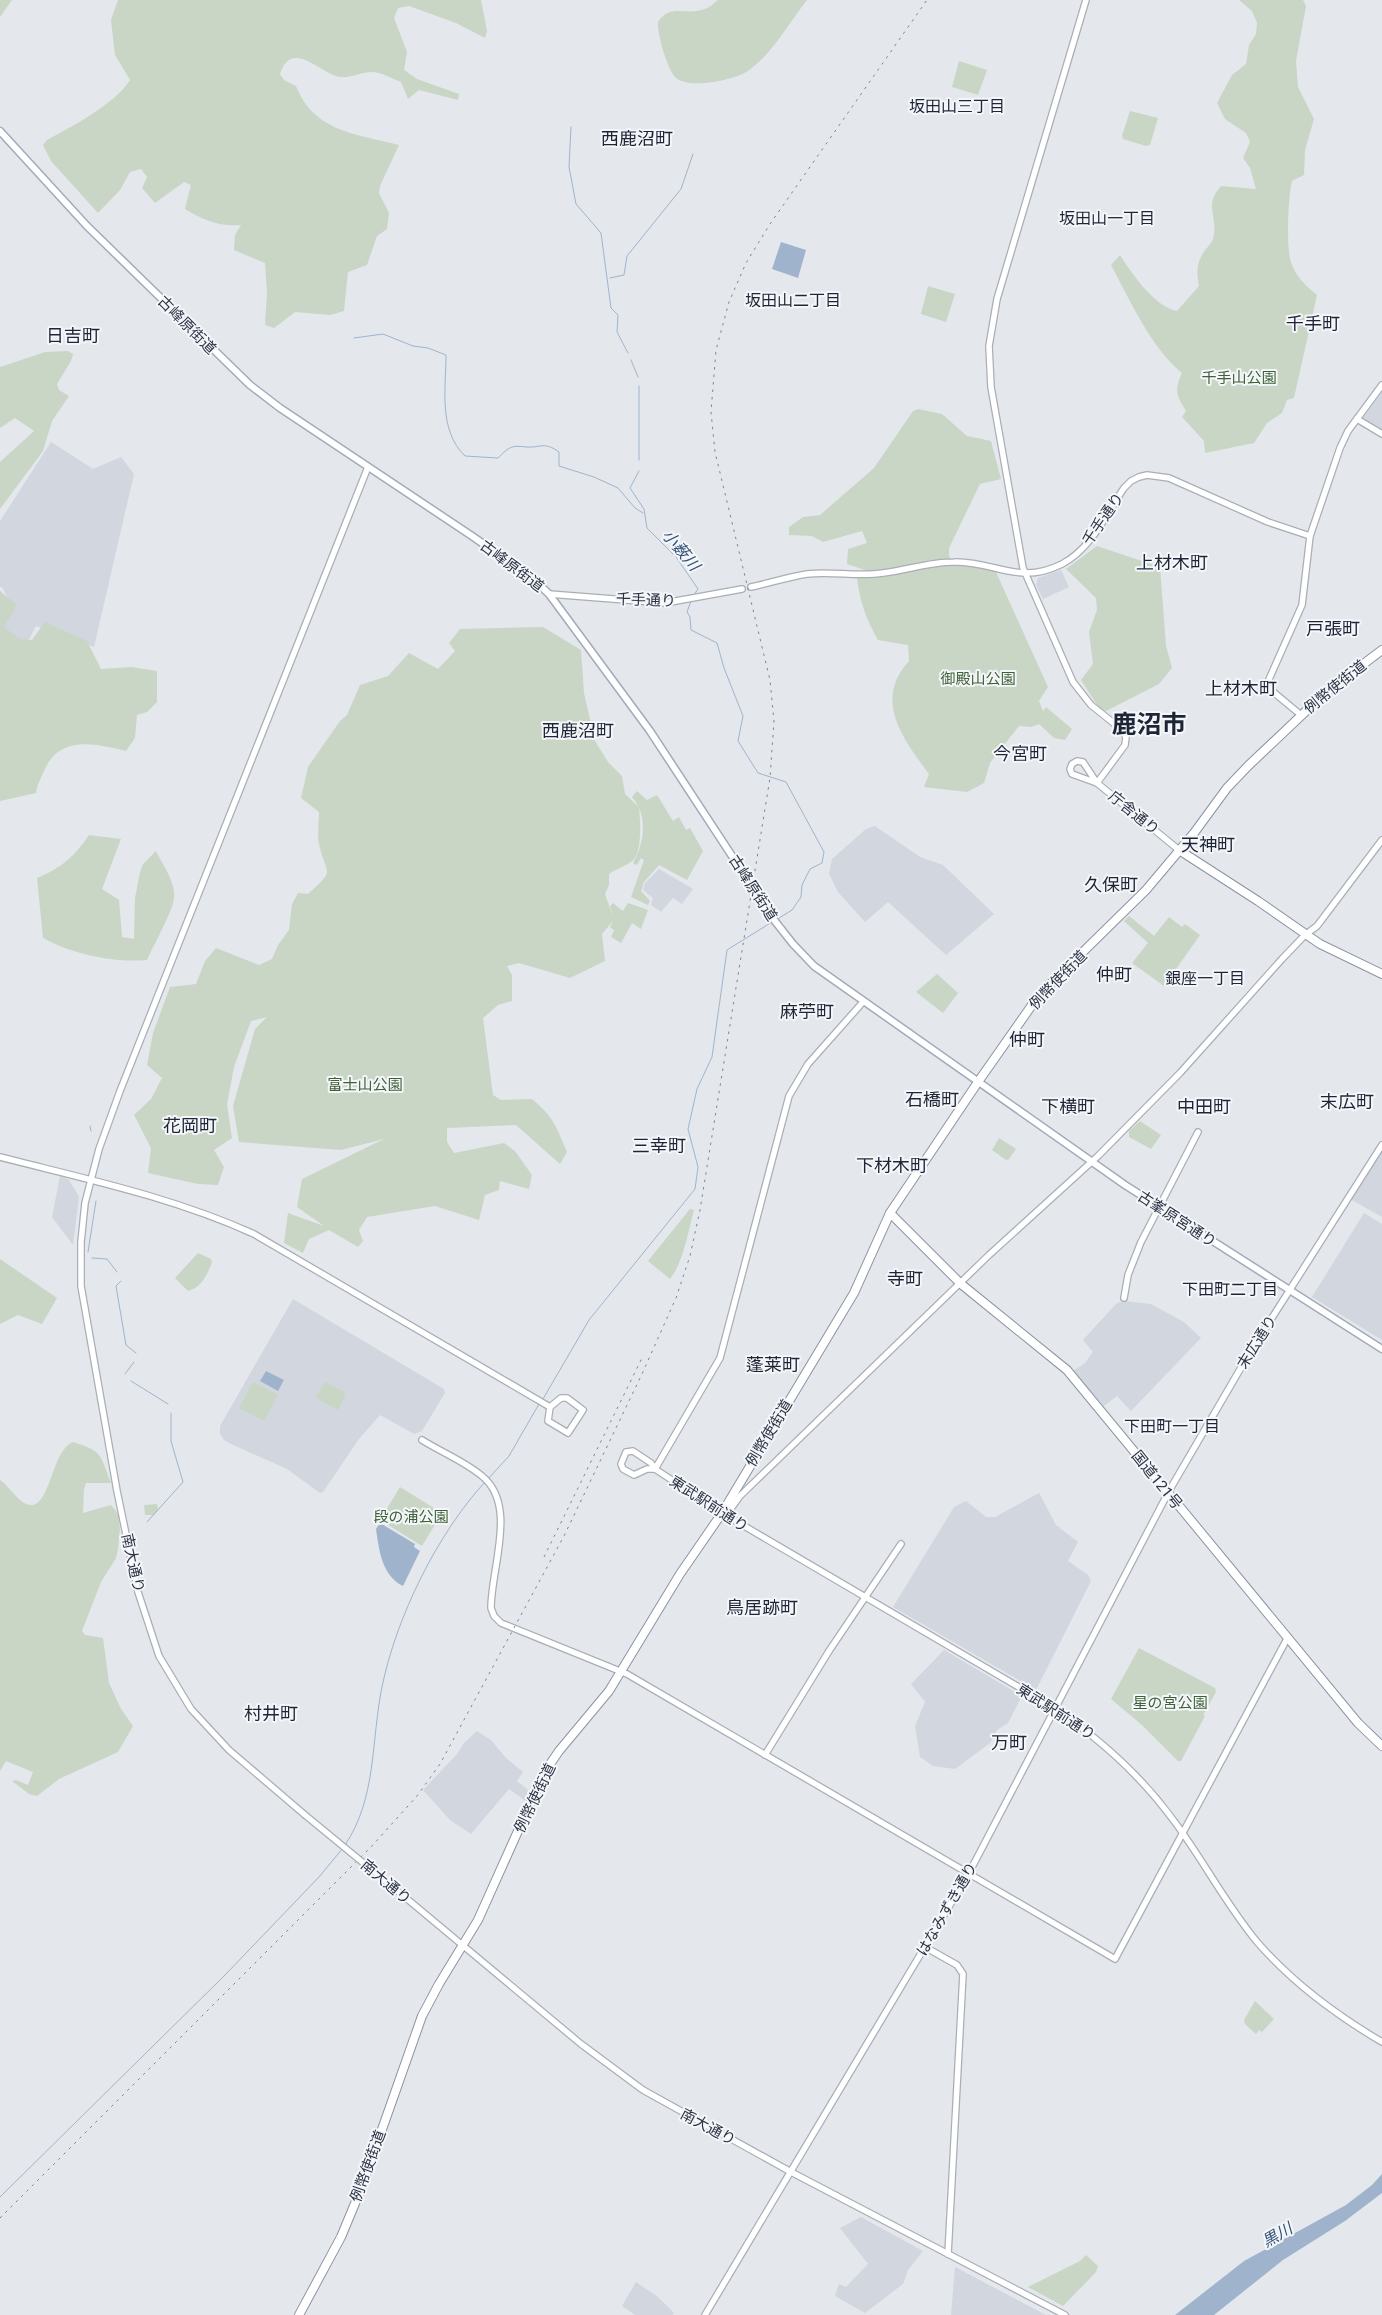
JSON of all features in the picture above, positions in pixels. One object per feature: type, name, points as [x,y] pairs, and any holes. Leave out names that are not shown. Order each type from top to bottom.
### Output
[{"type":"highway","name":"例幣使街道","points":[[299,2315],[344,2229],[422,2016],[482,1912],[544,1773],[559,1751],[609,1691],[680,1574],[722,1513],[854,1293],[890,1213],[1039,995],[1122,915],[1180,850],[1226,788],[1301,715],[1334,686],[1382,650]]},
{"type":"highway","name":"庁舎通り","points":[[1180,850],[1326,948],[1382,974]]},
{"type":"highway","name":"国道121号","points":[[890,1213],[961,1284],[1067,1370],[1169,1491],[1358,1723],[1382,1746]]},
{"type":"main road","name":"古峰原街道","points":[[0,131],[87,226],[238,375],[280,408],[477,539],[532,578],[549,594],[650,731],[732,856],[756,897],[784,934],[814,966],[978,1082]]},
{"type":"main road","name":"古峯原宮通り","points":[[978,1082],[1160,1208],[1382,1349]]},
{"type":"street","points":[[1025,574],[991,387],[988,355],[990,330],[997,299],[1086,0]]},
{"type":"street","points":[[1301,715],[1266,686],[1302,604],[1310,536],[1340,448],[1357,419],[1382,385]]},
{"type":"street","points":[[1357,419],[1382,434]]},
{"type":"street","name":"南大通り","points":[[368,466],[208,872],[158,991],[106,1130],[91,1180],[81,1230],[83,1300],[117,1491],[146,1623],[168,1674],[200,1720],[229,1750],[568,2034],[628,2081],[678,2111],[791,2172],[1065,2315]]},
{"type":"street","name":"千手通り","points":[[751,587],[806,574],[862,575],[954,562],[970,562],[1025,574],[1045,571],[1076,555],[1089,542],[1130,481],[1146,475],[1177,480],[1268,522],[1310,536]]},
{"type":"street","name":"庁舎通り","points":[[1025,574],[1073,682],[1091,705],[1121,729],[1126,737],[1124,745],[1097,783],[1180,850]]},
{"type":"street","name":"千手通り","points":[[549,594],[665,603],[742,589]]},
{"type":"street","points":[[1077,761],[1083,762],[1097,783],[1072,774],[1070,769],[1072,764],[1077,761]]},
{"type":"street","points":[[722,1513],[730,1510],[740,1496],[961,1284],[989,1254],[1092,1162],[1180,1073],[1305,934],[1317,926],[1335,906],[1382,840]]},
{"type":"street","points":[[646,1470],[646,1460],[630,1450],[626,1452],[621,1464],[623,1469],[634,1475],[646,1470],[655,1469],[720,1358],[789,1096],[808,1064],[864,1002]]},
{"type":"street","points":[[1124,1298],[1134,1260],[1198,1132]]},
{"type":"street","name":"末広通り","points":[[1169,1491],[1242,1366],[1382,1145]]},
{"type":"street","points":[[0,1157],[183,1205],[254,1234],[548,1405]]},
{"type":"street","points":[[548,1405],[563,1398]]},
{"type":"street","points":[[548,1405],[548,1422],[568,1433],[582,1413],[580,1406],[563,1398]]},
{"type":"street","points":[[551,1425],[551,1417],[563,1398]]},
{"type":"street","points":[[422,1440],[482,1476],[492,1485],[500,1505],[501,1516],[491,1602],[494,1616],[501,1623],[514,1630],[621,1671],[1115,1959],[1288,1637]]},
{"type":"street","name":"東武駅前通り","points":[[646,1460],[655,1469],[722,1513],[1055,1709],[1090,1733],[1121,1760],[1153,1794],[1183,1834],[1231,1908],[1277,1963],[1332,2010],[1382,2042]]},
{"type":"street","name":"はなみずき通り","points":[[705,2315],[968,1873],[1169,1491]]},
{"type":"street","points":[[765,1755],[864,1597],[901,1544]]},
{"type":"street","points":[[925,1947],[957,1965],[963,1974],[948,2254]]},
{"type":"shaded area","points":[[1382,392],[1382,431],[1363,418]]},
{"type":"shaded area","points":[[51,442],[93,469],[121,457],[134,474],[94,647],[36,626],[26,645],[0,629],[11,603],[2,587],[0,587],[0,521]]},
{"type":"shaded area","points":[[1061,570],[1069,587],[1043,599],[1036,585],[1038,578]]},
{"type":"shaded area","points":[[875,826],[920,857],[943,865],[994,914],[946,955],[888,902],[865,922],[838,892],[829,874],[832,859],[866,829]]},
{"type":"shaded area","points":[[659,869],[693,889],[682,904],[673,898],[661,912],[651,905],[653,898],[643,890],[645,883]]},
{"type":"shaded area","points":[[1382,1150],[1382,1217],[1350,1199]]},
{"type":"shaded area","points":[[60,1176],[69,1180],[79,1197],[73,1245],[52,1217]]},
{"type":"shaded area","points":[[1364,1213],[1382,1224],[1382,1340],[1312,1297]]},
{"type":"shaded area","points":[[293,1299],[444,1389],[445,1393],[422,1431],[414,1434],[380,1415],[359,1439],[323,1492],[320,1493],[287,1469],[233,1445],[224,1440],[220,1434],[220,1426]]},
{"type":"shaded area","points":[[1124,1301],[1151,1304],[1184,1322],[1201,1338],[1131,1411],[1117,1396],[1104,1406],[1073,1371],[1085,1363],[1093,1352],[1083,1340],[1117,1303]]},
{"type":"shaded area","points":[[1039,1493],[1056,1525],[1078,1542],[1068,1561],[1088,1575],[1091,1581],[1036,1690],[893,1607],[954,1507],[966,1501],[986,1517],[995,1517]]},
{"type":"shaded area","points":[[944,1650],[1022,1696],[1008,1723],[997,1730],[990,1743],[955,1769],[933,1766],[920,1757],[915,1726],[925,1702],[911,1684]]},
{"type":"shaded area","points":[[477,1731],[491,1740],[506,1758],[523,1772],[517,1781],[532,1793],[527,1802],[509,1789],[471,1834],[450,1820],[423,1790]]},
{"type":"shaded area","points":[[861,2217],[923,2251],[908,2270],[903,2284],[865,2313],[835,2296],[839,2284],[846,2287],[868,2264],[840,2228]]},
{"type":"shaded area","points":[[955,2267],[1046,2315],[951,2315]]},
{"type":"shaded area","points":[[636,2282],[658,2297],[674,2313],[672,2315],[635,2315],[622,2306]]},
{"type":"green space","points":[[0,0],[12,0],[0,17]]},
{"type":"green space","points":[[118,0],[481,0],[487,31],[485,38],[456,23],[409,6],[398,8],[394,18],[407,52],[404,70],[417,79],[459,94],[458,100],[419,90],[408,99],[401,82],[383,74],[372,72],[341,77],[299,58],[285,63],[280,74],[284,80],[296,86],[304,101],[325,122],[353,134],[399,145],[380,186],[379,193],[389,213],[387,229],[377,236],[367,265],[348,272],[344,311],[330,315],[295,312],[274,328],[265,325],[267,293],[265,263],[234,250],[235,235],[241,225],[226,225],[212,222],[185,209],[191,185],[184,182],[155,203],[142,188],[147,177],[141,169],[130,172],[120,190],[98,213],[51,161],[43,145],[47,140],[104,106],[130,80],[115,55],[111,20]]},
{"type":"green space","points":[[718,0],[807,0],[765,56],[748,71],[733,78],[711,82],[690,83],[681,81],[672,73],[666,59],[659,34],[658,22],[667,13],[704,9]]},
{"type":"green space","name":"千手山公園","points":[[1239,0],[1303,0],[1306,6],[1296,61],[1298,87],[1314,119],[1305,150],[1304,175],[1292,181],[1288,246],[1295,272],[1305,285],[1317,295],[1294,398],[1287,400],[1282,413],[1267,423],[1254,443],[1205,453],[1204,441],[1182,417],[1186,411],[1178,397],[1177,389],[1182,373],[1160,350],[1151,337],[1111,265],[1120,255],[1152,297],[1177,311],[1199,286],[1197,274],[1200,259],[1214,235],[1212,204],[1216,193],[1221,186],[1256,189],[1250,168],[1243,158],[1250,142],[1246,133],[1225,119],[1217,103],[1232,75],[1246,64],[1249,45],[1256,34],[1257,23],[1252,11]]},
{"type":"green space","points":[[959,61],[987,70],[978,95],[952,87]]},
{"type":"green space","points":[[1130,111],[1158,118],[1150,145],[1146,146],[1123,139],[1122,136]]},
{"type":"green space","points":[[928,286],[955,294],[946,322],[921,314]]},
{"type":"green space","points":[[68,351],[73,354],[71,361],[57,384],[59,390],[69,396],[52,421],[43,451],[0,509],[0,462],[34,431],[15,418],[0,428],[0,367],[45,352]]},
{"type":"green space","name":"御殿山公園","points":[[918,409],[942,414],[967,436],[991,441],[1001,479],[980,484],[949,548],[949,556],[952,562],[978,565],[996,572],[1048,687],[1039,701],[1043,711],[1046,707],[1072,729],[1065,740],[1054,738],[1039,724],[1031,727],[1019,726],[990,763],[984,783],[967,792],[924,787],[929,774],[910,747],[896,719],[893,705],[893,690],[898,676],[909,661],[908,645],[878,640],[870,625],[862,603],[857,578],[865,570],[847,564],[848,549],[867,543],[862,531],[823,542],[812,536],[789,535],[789,527],[803,517],[820,515],[874,468],[913,411]]},
{"type":"green space","points":[[1097,546],[1160,567],[1166,646],[1172,668],[1159,684],[1106,711],[1099,708],[1081,680],[1093,664],[1089,632],[1097,610],[1096,598],[1066,569]]},
{"type":"green space","points":[[0,591],[17,605],[4,627],[20,639],[32,640],[45,622],[87,641],[101,669],[131,667],[157,671],[157,702],[147,712],[137,715],[135,738],[126,751],[90,744],[68,747],[51,759],[40,779],[36,793],[0,801]]},
{"type":"green space","name":"富士山公園","points":[[543,627],[581,650],[584,693],[595,741],[608,762],[622,776],[625,794],[639,807],[640,835],[636,857],[630,863],[609,874],[609,885],[605,894],[613,917],[610,906],[613,903],[623,911],[628,903],[648,910],[641,929],[632,923],[621,943],[611,937],[614,930],[610,927],[613,921],[602,934],[605,961],[570,978],[519,963],[507,966],[512,975],[512,1001],[498,1005],[483,1018],[493,1095],[501,1100],[532,1099],[545,1111],[557,1129],[567,1152],[560,1164],[516,1125],[447,1128],[447,1142],[454,1153],[504,1143],[515,1151],[532,1175],[529,1189],[500,1181],[499,1190],[485,1195],[479,1220],[435,1206],[367,1217],[359,1230],[363,1241],[358,1247],[329,1230],[309,1239],[303,1253],[284,1243],[288,1213],[324,1226],[297,1207],[302,1179],[384,1139],[341,1150],[239,1142],[233,1106],[255,1029],[267,1017],[251,1021],[234,1067],[227,1104],[232,1138],[214,1150],[224,1167],[218,1185],[198,1184],[148,1173],[151,1148],[134,1115],[151,1099],[162,1078],[147,1065],[153,1033],[170,987],[196,984],[205,961],[216,948],[259,965],[272,959],[278,945],[289,930],[292,904],[298,893],[308,894],[323,880],[327,871],[318,840],[319,812],[301,798],[308,767],[340,721],[347,715],[360,685],[388,676],[409,653],[438,669],[455,651],[449,643],[460,629]]},
{"type":"green space","points":[[637,791],[647,800],[657,795],[673,821],[679,817],[686,830],[690,828],[703,851],[687,880],[659,865],[644,882],[641,891],[650,901],[648,905],[631,897],[644,860],[641,858],[637,865],[633,863],[640,846],[643,829],[641,812],[632,797]]},
{"type":"green space","points":[[89,835],[121,839],[102,889],[119,900],[122,937],[134,939],[135,898],[143,864],[156,851],[168,874],[173,887],[174,899],[166,921],[147,960],[107,959],[67,949],[43,938],[37,878],[66,861],[78,850]]},
{"type":"green space","points":[[1129,916],[1154,936],[1169,917],[1182,927],[1185,924],[1200,935],[1164,986],[1132,963],[1148,943],[1124,921]]},
{"type":"green space","points":[[937,974],[958,993],[943,1013],[916,992]]},
{"type":"green space","points":[[1140,1121],[1161,1135],[1151,1149],[1129,1137],[1129,1131]]},
{"type":"green space","points":[[999,1138],[1016,1149],[1009,1159],[1006,1160],[992,1150]]},
{"type":"green space","points":[[690,1209],[694,1210],[685,1246],[679,1264],[670,1279],[648,1261]]},
{"type":"green space","points":[[198,1253],[211,1259],[212,1262],[206,1276],[197,1287],[188,1291],[175,1278]]},
{"type":"green space","points":[[0,1259],[57,1298],[42,1324],[18,1315],[0,1324]]},
{"type":"green space","points":[[253,1382],[278,1395],[264,1421],[239,1408]]},
{"type":"green space","points":[[325,1382],[344,1392],[345,1396],[338,1410],[316,1398]]},
{"type":"green space","points":[[73,1442],[90,1448],[99,1455],[111,1483],[86,1483],[83,1513],[111,1505],[118,1514],[120,1528],[116,1558],[101,1582],[82,1631],[85,1635],[103,1638],[109,1683],[121,1709],[133,1726],[118,1752],[59,1779],[37,1796],[29,1794],[12,1781],[16,1780],[28,1785],[33,1772],[6,1761],[0,1771],[0,1480],[23,1502],[34,1505],[41,1500],[46,1491],[59,1457],[65,1448]]},
{"type":"green space","name":"段の浦公園","points":[[400,1487],[442,1513],[422,1546],[380,1520]]},
{"type":"green space","points":[[157,1504],[158,1509],[154,1515],[145,1515],[144,1505]]},
{"type":"green space","name":"星の宮公園","points":[[1139,1648],[1215,1688],[1216,1692],[1203,1715],[1205,1716],[1181,1761],[1178,1761],[1142,1725],[1111,1699]]},
{"type":"green space","points":[[1255,2001],[1274,2019],[1262,2032],[1259,2030],[1256,2034],[1245,2024],[1244,2020]]},
{"type":"green space","points":[[1086,2255],[1098,2266],[1096,2272],[1063,2306],[1028,2287],[1080,2261]]},
{"type":"water","points":[[781,242],[806,250],[798,278],[772,269]]},
{"type":"water","points":[[266,1371],[284,1380],[278,1391],[260,1381]]},
{"type":"water","points":[[380,1523],[415,1544],[414,1547],[420,1551],[403,1586],[390,1576],[383,1562],[376,1529]]},
{"type":"water","name":"黒川","points":[[1382,2174],[1382,2193],[1345,2221],[1283,2260],[1214,2315],[1175,2315],[1244,2261],[1346,2205],[1372,2185]]},
{"type":"waterway","points":[[571,127],[569,167],[576,204],[601,233],[611,308],[618,315],[617,332],[628,353]]},
{"type":"waterway","points":[[610,278],[624,275],[627,256],[681,189],[693,154]]},
{"type":"waterway","points":[[354,338],[383,334],[413,346],[428,348],[446,355],[445,408],[447,421],[456,446],[465,456],[498,458],[508,449],[517,446],[550,447],[559,452],[559,466],[594,477],[618,488],[635,508],[643,513]]},
{"type":"waterway","points":[[631,360],[638,377]]},
{"type":"waterway","points":[[639,386],[639,460]]},
{"type":"waterway","name":"小薮川","points":[[639,471],[630,488],[644,509],[647,528],[676,557],[698,589],[694,595]]},
{"type":"waterway","points":[[691,601],[687,612],[690,617],[691,630],[717,643],[724,668],[743,716],[738,741],[758,773],[786,782],[824,852],[822,863],[810,869],[802,885],[801,897],[792,910],[776,920]]},
{"type":"waterway","points":[[543,1399],[589,1320],[695,1189],[698,1167],[688,1129],[697,1089],[712,1057],[727,950],[772,922]]},
{"type":"waterway","points":[[90,1126],[91,1131]]},
{"type":"waterway","points":[[88,1252],[96,1201]]},
{"type":"waterway","points":[[92,1258],[107,1259],[117,1272]]},
{"type":"waterway","points":[[121,1281],[116,1286],[126,1345],[136,1353]]},
{"type":"waterway","points":[[125,1374],[134,1362]]},
{"type":"waterway","points":[[131,1381],[168,1404]]},
{"type":"waterway","points":[[488,1479],[509,1456],[539,1404]]},
{"type":"waterway","points":[[147,1522],[183,1482],[171,1441],[171,1413]]},
{"type":"waterway","points":[[345,1845],[363,1808],[368,1788],[382,1687],[397,1633],[421,1578],[435,1552],[467,1503],[485,1482]]},
{"type":"waterway","points":[[0,2197],[225,1975],[319,1877],[343,1848]]},
{"type":"railway","points":[[0,2218],[371,1847],[417,1796],[440,1764],[564,1536],[642,1374],[676,1298],[690,1256],[700,1210],[770,778],[774,721],[770,680],[715,452],[711,412],[716,350],[729,302],[746,263],[770,224],[927,0]]},
{"type":"railway","points":[[544,1557],[642,1358]]},
{"type":"district","name":"坂田山三丁目","points":[[957,106]]},
{"type":"district","name":"西鹿沼町","points":[[637,138]]},
{"type":"district","name":"坂田山一丁目","points":[[1107,218]]},
{"type":"district","name":"坂田山二丁目","points":[[793,300]]},
{"type":"district","name":"千手町","points":[[1313,323]]},
{"type":"district","name":"日吉町","points":[[73,335]]},
{"type":"district","name":"上材木町","points":[[1172,562]]},
{"type":"district","name":"戸張町","points":[[1333,628]]},
{"type":"district","name":"上材木町","points":[[1241,688]]},
{"type":"district","name":"鹿沼市","points":[[1149,724]]},
{"type":"district","name":"西鹿沼町","points":[[578,730]]},
{"type":"district","name":"今宮町","points":[[1020,753]]},
{"type":"district","name":"天神町","points":[[1208,844]]},
{"type":"district","name":"久保町","points":[[1111,884]]},
{"type":"district","name":"仲町","points":[[1114,974]]},
{"type":"district","name":"銀座一丁目","points":[[1205,978]]},
{"type":"district","name":"麻苧町","points":[[807,1011]]},
{"type":"district","name":"仲町","points":[[1027,1039]]},
{"type":"district","name":"石橋町","points":[[932,1099]]},
{"type":"district","name":"末広町","points":[[1347,1101]]},
{"type":"district","name":"下横町","points":[[1068,1106]]},
{"type":"district","name":"中田町","points":[[1204,1106]]},
{"type":"district","name":"花岡町","points":[[190,1125]]},
{"type":"district","name":"三幸町","points":[[659,1145]]},
{"type":"district","name":"下材木町","points":[[892,1165]]},
{"type":"district","name":"寺町","points":[[905,1278]]},
{"type":"district","name":"下田町二丁目","points":[[1230,1289]]},
{"type":"district","name":"蓬莱町","points":[[773,1364]]},
{"type":"district","name":"下田町一丁目","points":[[1172,1426]]},
{"type":"district","name":"鳥居跡町","points":[[762,1607]]},
{"type":"district","name":"村井町","points":[[271,1713]]},
{"type":"district","name":"万町","points":[[1009,1742]]}]
